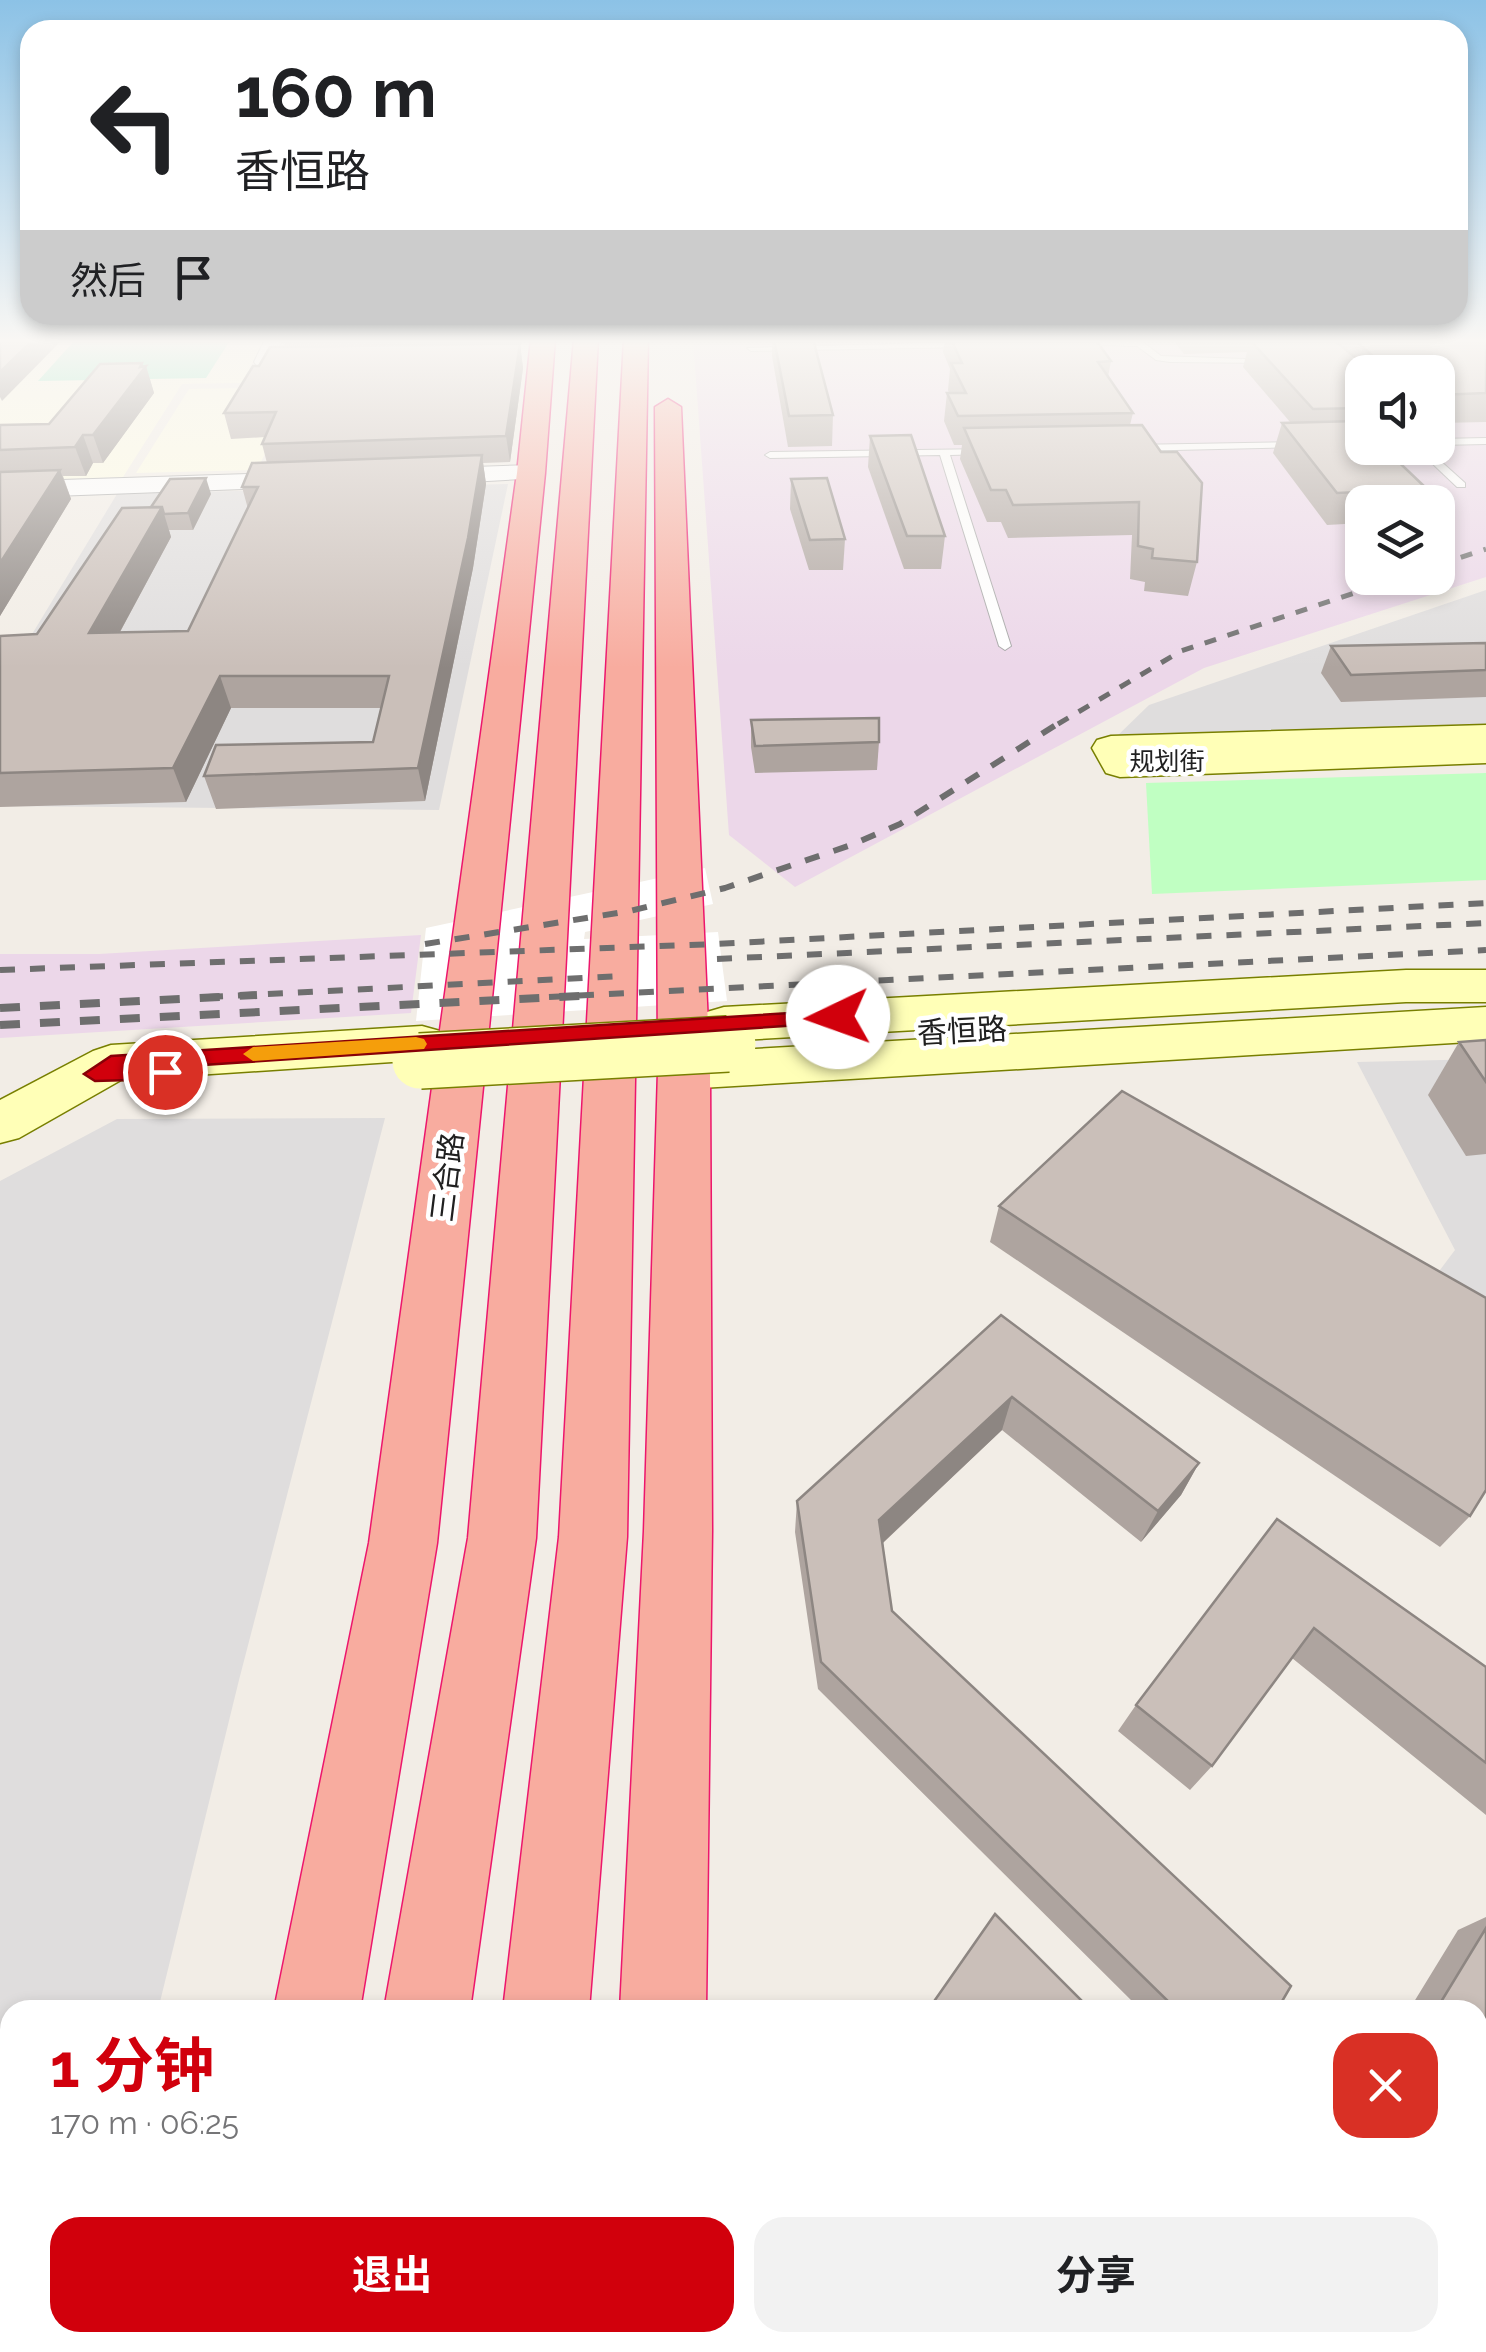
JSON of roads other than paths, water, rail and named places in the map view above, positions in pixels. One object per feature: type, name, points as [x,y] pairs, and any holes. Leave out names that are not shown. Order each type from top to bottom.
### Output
[{"type":"highway","name":"三合路","points":[[319,2000],[403,1542],[532,449]]},
{"type":"highway","points":[[429,2000],[502,1538],[578,449]]},
{"type":"highway","points":[[547,2000],[593,1537],[642,449]]},
{"type":"highway","points":[[652,449],[684,1070],[678,1531],[663,2000]]},
{"type":"main road","name":"规划街","points":[[1486,737],[1110,748],[1120,765],[1486,751]]},
{"type":"main road","name":"香恒路","points":[[0,1124],[95,1074],[1406,986],[1486,986]]},
{"type":"main road","name":"香恒路","points":[[726,1034],[1398,1010],[1486,1016]]},
{"type":"main road","points":[[684,1070],[1486,1024]]},
{"type":"street","points":[[394,478],[531,473]]},
{"type":"street","points":[[0,490],[334,480]]},
{"type":"lane","points":[[1115,449],[1128,449]]},
{"type":"lane","points":[[770,456],[1001,451]]},
{"type":"lane","points":[[944,452],[1004,646]]},
{"type":"lane","points":[[1439,465],[1461,485]]},
{"type":"railway","points":[[1455,559],[1486,549]]},
{"type":"railway","points":[[1058,724],[1181,651],[1348,595]]},
{"type":"railway","points":[[425,944],[630,911],[725,888],[851,845],[900,824],[1062,721]]},
{"type":"railway","points":[[0,970],[715,944],[1486,903]]},
{"type":"railway","points":[[717,959],[1486,923]]},
{"type":"railway","points":[[549,997],[1486,950]]},
{"type":"railway","points":[[208,997],[622,976]]},
{"type":"railway","points":[[0,1008],[257,995]]},
{"type":"railway","points":[[0,1025],[598,995]]}]
